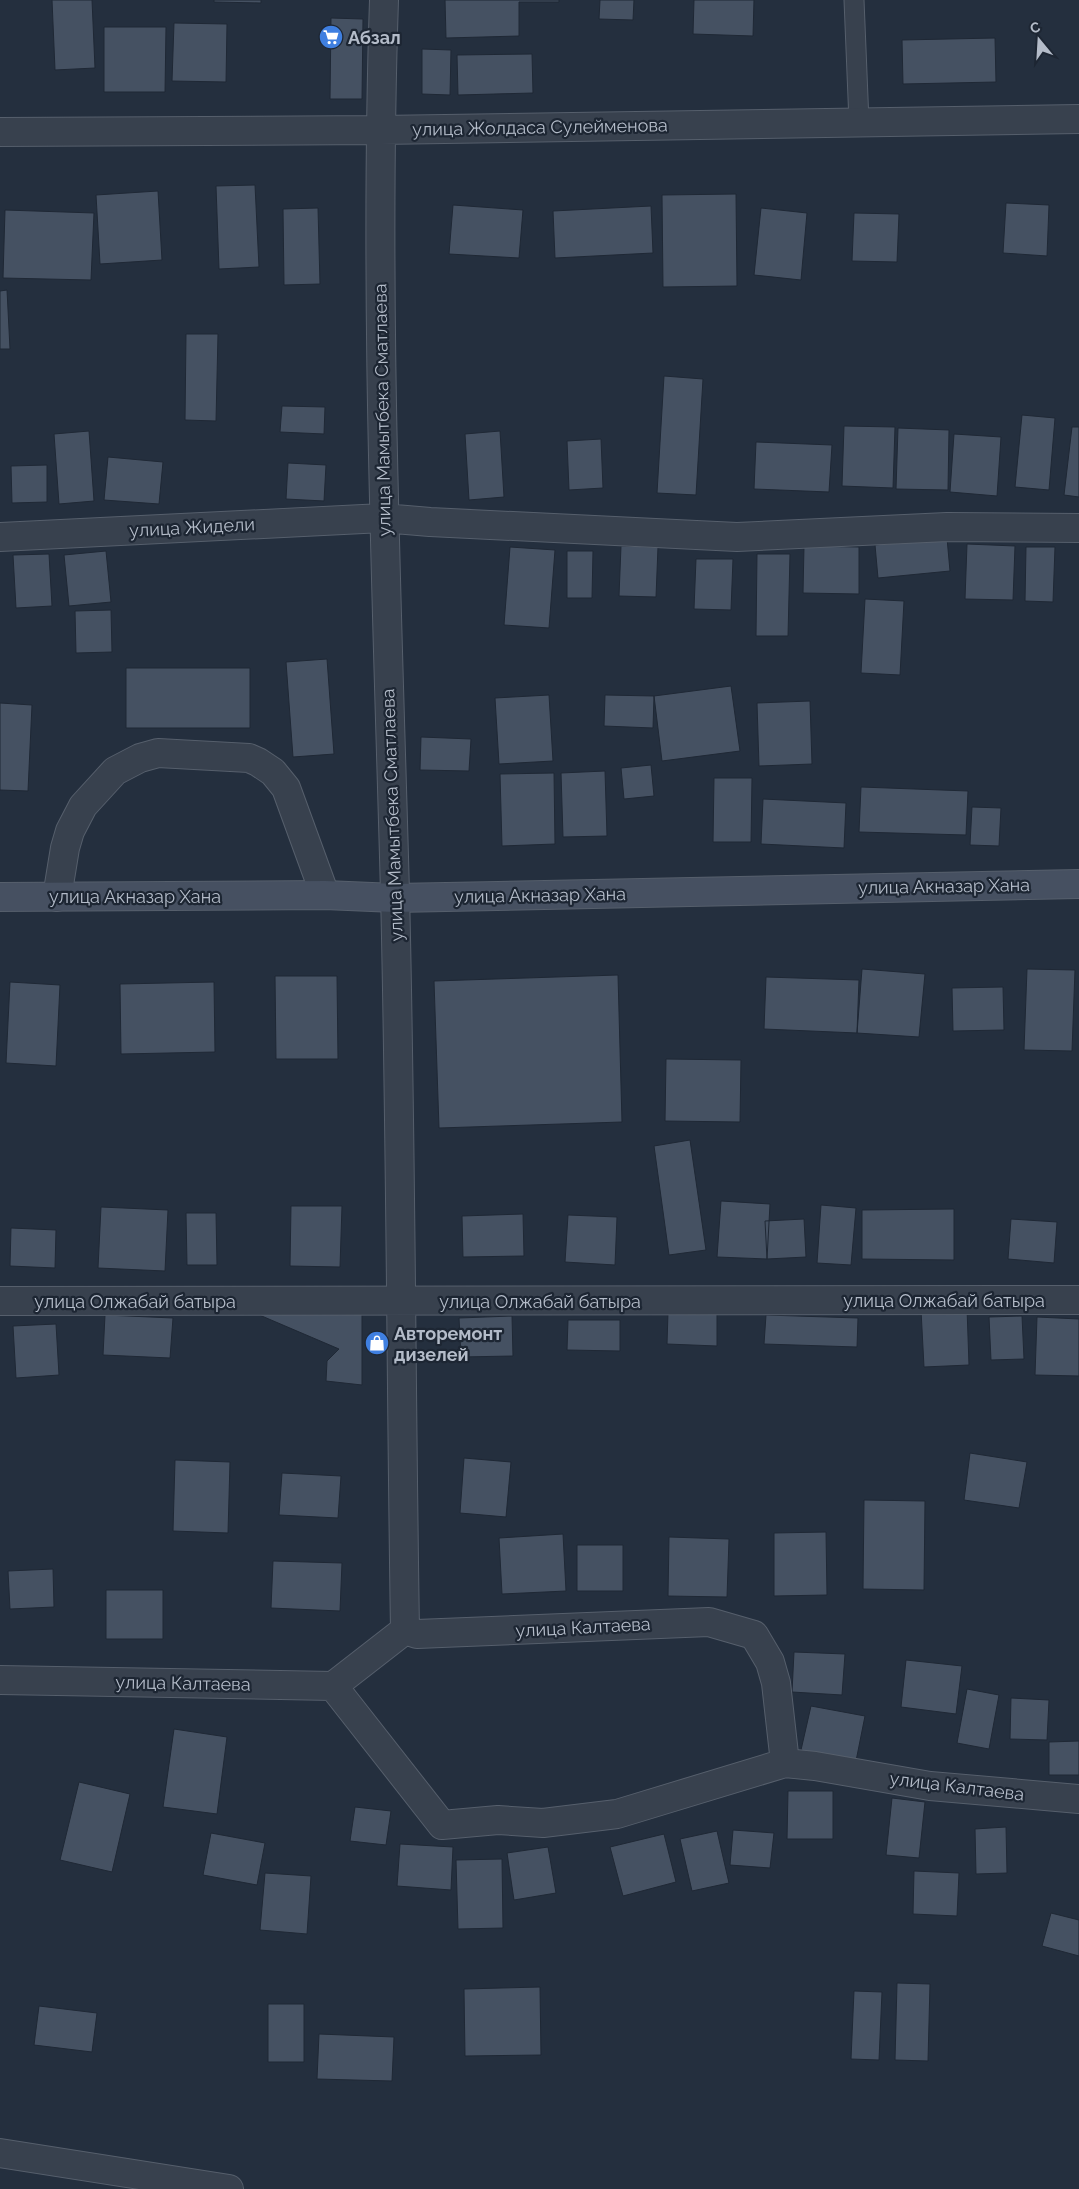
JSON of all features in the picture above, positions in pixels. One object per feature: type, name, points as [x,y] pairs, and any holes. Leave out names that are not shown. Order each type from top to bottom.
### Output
[{"type":"main road","name":"улица Акназар Хана","points":[[0,897],[325,895],[395,898],[1079,884]]},
{"type":"street","name":"улица Мамытбека Сматлаева","points":[[384,0],[380,130],[383,518],[395,898],[405,1630]]},
{"type":"street","name":"улица Жолдаса Сулейменова","points":[[0,132],[380,130],[1079,119]]},
{"type":"street","name":"улица Жидели","points":[[0,537],[383,518],[737,537],[947,527],[1079,528]]},
{"type":"street","points":[[57,897],[65,848],[70,831],[83,806],[115,771],[140,758],[158,753],[249,758],[273,772],[286,788],[325,895]]},
{"type":"street","name":"улица Олжабай батыра","points":[[0,1301],[1079,1300]]},
{"type":"street","name":"улица Калтаева","points":[[405,1630],[417,1634],[709,1622],[754,1634],[770,1662],[776,1683],[785,1763],[815,1766],[930,1786],[1079,1799]]},
{"type":"street","points":[[405,1630],[333,1686],[442,1825],[498,1820],[543,1823],[617,1814],[785,1763]]},
{"type":"street","name":"улица Калтаева","points":[[0,1680],[333,1686]]},
{"type":"street","points":[[0,2153],[229,2189]]},
{"type":"lane","points":[[854,0],[859,122]]},
{"type":"building","points":[[52,0],[92,0],[95,68],[55,70]]},
{"type":"building","points":[[214,0],[261,0],[261,3],[214,2]]},
{"type":"building","points":[[445,0],[559,0],[559,2],[519,2],[519,36],[446,38]]},
{"type":"building","points":[[600,0],[634,0],[633,20],[599,19]]},
{"type":"building","points":[[694,0],[754,0],[753,36],[693,34]]},
{"type":"building","points":[[331,18],[363,19],[362,99],[330,99]]},
{"type":"building","points":[[174,23],[227,24],[226,82],[172,81]]},
{"type":"building","points":[[104,27],[166,27],[165,92],[104,92]]},
{"type":"building","points":[[995,38],[996,82],[903,84],[902,40]]},
{"type":"building","points":[[422,49],[451,50],[450,95],[422,94]]},
{"type":"building","points":[[532,54],[533,93],[458,95],[457,55]]},
{"type":"building","points":[[255,185],[259,267],[219,269],[216,186]]},
{"type":"building","points":[[158,191],[162,260],[100,264],[96,195]]},
{"type":"building","points":[[736,194],[737,286],[663,287],[662,195]]},
{"type":"building","points":[[1006,203],[1049,205],[1047,256],[1003,253]]},
{"type":"building","points":[[453,205],[523,210],[519,258],[449,254]]},
{"type":"building","points":[[651,206],[653,253],[555,258],[553,211]]},
{"type":"building","points":[[318,208],[320,284],[284,285],[283,209]]},
{"type":"building","points":[[761,208],[807,213],[801,280],[754,275]]},
{"type":"building","points":[[5,210],[94,213],[91,280],[3,278]]},
{"type":"building","points":[[854,213],[899,214],[897,262],[852,261]]},
{"type":"building","points":[[7,290],[10,349],[0,349],[0,291]]},
{"type":"building","points":[[186,334],[218,334],[216,421],[185,420]]},
{"type":"building","points":[[664,376],[703,379],[696,495],[657,493]]},
{"type":"building","points":[[282,406],[325,407],[324,434],[280,432]]},
{"type":"building","points":[[1022,415],[1055,418],[1049,490],[1015,487]]},
{"type":"building","points":[[844,426],[895,427],[893,488],[842,486]]},
{"type":"building","points":[[1072,427],[1079,427],[1079,497],[1064,495]]},
{"type":"building","points":[[898,428],[949,430],[948,490],[896,489]]},
{"type":"building","points":[[89,431],[94,501],[59,504],[54,434]]},
{"type":"building","points":[[500,431],[504,497],[469,500],[465,434]]},
{"type":"building","points":[[954,434],[1001,437],[997,496],[950,492]]},
{"type":"building","points":[[601,439],[603,488],[569,490],[567,441]]},
{"type":"building","points":[[756,442],[832,445],[829,492],[754,489]]},
{"type":"building","points":[[108,457],[163,462],[159,504],[104,500]]},
{"type":"building","points":[[288,463],[326,465],[324,501],[286,499]]},
{"type":"building","points":[[47,465],[47,502],[12,503],[11,466]]},
{"type":"building","points":[[947,538],[950,571],[878,578],[875,545]]},
{"type":"building","points":[[967,544],[1015,546],[1013,600],[965,599]]},
{"type":"building","points":[[621,546],[658,547],[656,597],[619,596]]},
{"type":"building","points":[[804,546],[859,547],[859,594],[803,593]]},
{"type":"building","points":[[510,547],[555,550],[549,628],[504,625]]},
{"type":"building","points":[[1026,547],[1055,547],[1053,602],[1025,601]]},
{"type":"building","points":[[106,551],[111,602],[69,606],[64,555]]},
{"type":"building","points":[[567,551],[593,551],[592,598],[567,598]]},
{"type":"building","points":[[49,554],[52,606],[16,608],[13,555]]},
{"type":"building","points":[[757,554],[790,554],[788,636],[756,636]]},
{"type":"building","points":[[696,559],[733,559],[731,610],[694,609]]},
{"type":"building","points":[[865,599],[904,601],[900,675],[861,673]]},
{"type":"building","points":[[111,610],[112,652],[76,653],[75,611]]},
{"type":"building","points":[[327,659],[334,754],[293,757],[286,662]]},
{"type":"building","points":[[126,668],[250,668],[250,728],[126,728]]},
{"type":"building","points":[[731,686],[740,751],[662,761],[654,696]]},
{"type":"building","points":[[549,695],[553,761],[499,764],[495,698]]},
{"type":"building","points":[[605,695],[654,696],[653,728],[604,726]]},
{"type":"building","points":[[810,701],[812,764],[759,766],[757,703]]},
{"type":"building","points":[[0,703],[32,705],[28,791],[0,790]]},
{"type":"building","points":[[421,737],[471,739],[469,771],[420,770]]},
{"type":"building","points":[[651,765],[654,796],[624,799],[621,768]]},
{"type":"building","points":[[605,771],[607,836],[563,837],[561,773]]},
{"type":"building","points":[[554,773],[555,844],[502,846],[500,774]]},
{"type":"building","points":[[714,778],[752,778],[751,842],[713,842]]},
{"type":"building","points":[[861,787],[968,791],[966,835],[859,832]]},
{"type":"building","points":[[763,799],[846,803],[844,848],[761,844]]},
{"type":"building","points":[[972,807],[1001,808],[999,846],[970,845]]},
{"type":"building","points":[[862,969],[925,974],[919,1037],[857,1033]]},
{"type":"building","points":[[1027,969],[1075,970],[1072,1051],[1024,1050]]},
{"type":"building","points":[[618,975],[622,1122],[439,1128],[434,981]]},
{"type":"building","points":[[275,976],[337,976],[338,1059],[276,1059]]},
{"type":"building","points":[[766,977],[859,980],[857,1033],[764,1029]]},
{"type":"building","points":[[10,982],[60,985],[56,1066],[6,1063]]},
{"type":"building","points":[[214,982],[215,1052],[121,1054],[120,984]]},
{"type":"building","points":[[1003,987],[1004,1030],[953,1031],[952,988]]},
{"type":"building","points":[[666,1059],[741,1060],[740,1122],[665,1121]]},
{"type":"building","points":[[690,1140],[706,1250],[669,1255],[654,1146]]},
{"type":"building","points":[[721,1201],[770,1204],[767,1259],[717,1257]]},
{"type":"building","points":[[821,1205],[856,1208],[851,1265],[817,1263]]},
{"type":"building","points":[[291,1206],[342,1206],[340,1267],[290,1266]]},
{"type":"building","points":[[101,1207],[168,1210],[165,1271],[98,1268]]},
{"type":"building","points":[[954,1209],[954,1260],[862,1259],[862,1210]]},
{"type":"building","points":[[186,1213],[216,1213],[217,1265],[187,1265]]},
{"type":"building","points":[[523,1214],[524,1256],[463,1257],[462,1216]]},
{"type":"building","points":[[568,1215],[617,1217],[615,1265],[565,1262]]},
{"type":"building","points":[[804,1219],[806,1257],[767,1259],[765,1221]]},
{"type":"building","points":[[1011,1219],[1057,1222],[1054,1263],[1008,1259]]},
{"type":"building","points":[[11,1228],[56,1230],[55,1268],[10,1266]]},
{"type":"building","points":[[967,1308],[969,1365],[924,1367],[921,1310]]},
{"type":"building","points":[[362,1310],[362,1385],[326,1381],[327,1361],[339,1349],[250,1311]]},
{"type":"building","points":[[668,1312],[717,1314],[717,1346],[667,1344]]},
{"type":"building","points":[[105,1315],[173,1318],[170,1358],[103,1355]]},
{"type":"building","points":[[766,1315],[858,1318],[857,1347],[764,1344]]},
{"type":"building","points":[[512,1316],[513,1356],[461,1357],[459,1318]]},
{"type":"building","points":[[1022,1316],[1024,1359],[991,1360],[989,1317]]},
{"type":"building","points":[[1037,1317],[1079,1319],[1079,1376],[1035,1375]]},
{"type":"building","points":[[568,1320],[620,1320],[620,1351],[567,1350]]},
{"type":"building","points":[[56,1324],[59,1375],[16,1378],[13,1326]]},
{"type":"building","points":[[970,1453],[1027,1462],[1019,1508],[964,1500]]},
{"type":"building","points":[[464,1458],[511,1462],[506,1517],[460,1513]]},
{"type":"building","points":[[175,1460],[230,1462],[228,1533],[173,1531]]},
{"type":"building","points":[[282,1473],[341,1476],[338,1518],[279,1515]]},
{"type":"building","points":[[864,1500],[925,1501],[924,1590],[863,1589]]},
{"type":"building","points":[[826,1532],[827,1595],[774,1596],[774,1533]]},
{"type":"building","points":[[563,1534],[566,1591],[502,1594],[499,1538]]},
{"type":"building","points":[[669,1537],[729,1539],[727,1597],[668,1596]]},
{"type":"building","points":[[577,1545],[623,1545],[623,1591],[577,1591]]},
{"type":"building","points":[[273,1561],[342,1563],[340,1611],[271,1608]]},
{"type":"building","points":[[53,1569],[54,1607],[10,1609],[8,1571]]},
{"type":"building","points":[[106,1590],[163,1590],[163,1639],[106,1639]]},
{"type":"building","points":[[794,1652],[845,1654],[842,1695],[792,1692]]},
{"type":"building","points":[[906,1660],[962,1666],[956,1714],[901,1707]]},
{"type":"building","points":[[967,1689],[999,1695],[989,1749],[957,1743]]},
{"type":"building","points":[[1011,1698],[1049,1700],[1047,1740],[1010,1739]]},
{"type":"building","points":[[811,1706],[865,1716],[856,1761],[801,1750]]},
{"type":"building","points":[[174,1729],[227,1737],[217,1814],[163,1807]]},
{"type":"building","points":[[1079,1741],[1079,1775],[1049,1775],[1049,1742]]},
{"type":"building","points":[[79,1782],[130,1794],[112,1872],[60,1860]]},
{"type":"building","points":[[788,1791],[833,1791],[833,1839],[787,1839]]},
{"type":"building","points":[[892,1798],[925,1802],[919,1858],[886,1855]]},
{"type":"building","points":[[355,1807],[391,1811],[386,1845],[350,1841]]},
{"type":"building","points":[[1006,1827],[1007,1873],[976,1874],[975,1829]]},
{"type":"building","points":[[733,1830],[774,1833],[770,1868],[730,1865]]},
{"type":"building","points":[[717,1831],[729,1883],[692,1891],[680,1839]]},
{"type":"building","points":[[211,1833],[265,1843],[257,1885],[203,1875]]},
{"type":"building","points":[[664,1834],[676,1882],[623,1896],[610,1847]]},
{"type":"building","points":[[400,1844],[453,1847],[451,1890],[397,1886]]},
{"type":"building","points":[[548,1847],[556,1893],[514,1900],[507,1853]]},
{"type":"building","points":[[502,1859],[503,1928],[458,1929],[456,1860]]},
{"type":"building","points":[[914,1871],[959,1873],[957,1916],[913,1914]]},
{"type":"building","points":[[265,1873],[311,1876],[307,1934],[260,1930]]},
{"type":"building","points":[[1051,1913],[1079,1920],[1079,1956],[1042,1946]]},
{"type":"building","points":[[897,1983],[930,1984],[928,2061],[895,2060]]},
{"type":"building","points":[[540,1987],[541,2055],[465,2056],[464,1989]]},
{"type":"building","points":[[854,1991],[882,1992],[879,2060],[851,2059]]},
{"type":"building","points":[[268,2004],[304,2004],[304,2062],[268,2062]]},
{"type":"building","points":[[39,2006],[97,2013],[92,2052],[34,2045]]},
{"type":"building","points":[[319,2034],[394,2037],[392,2081],[317,2079]]},
{"type":"place","name":"Абзал","points":[[331,37]]},
{"type":"place","name":"Авторемонт дизелей","points":[[377,1343]]}]
